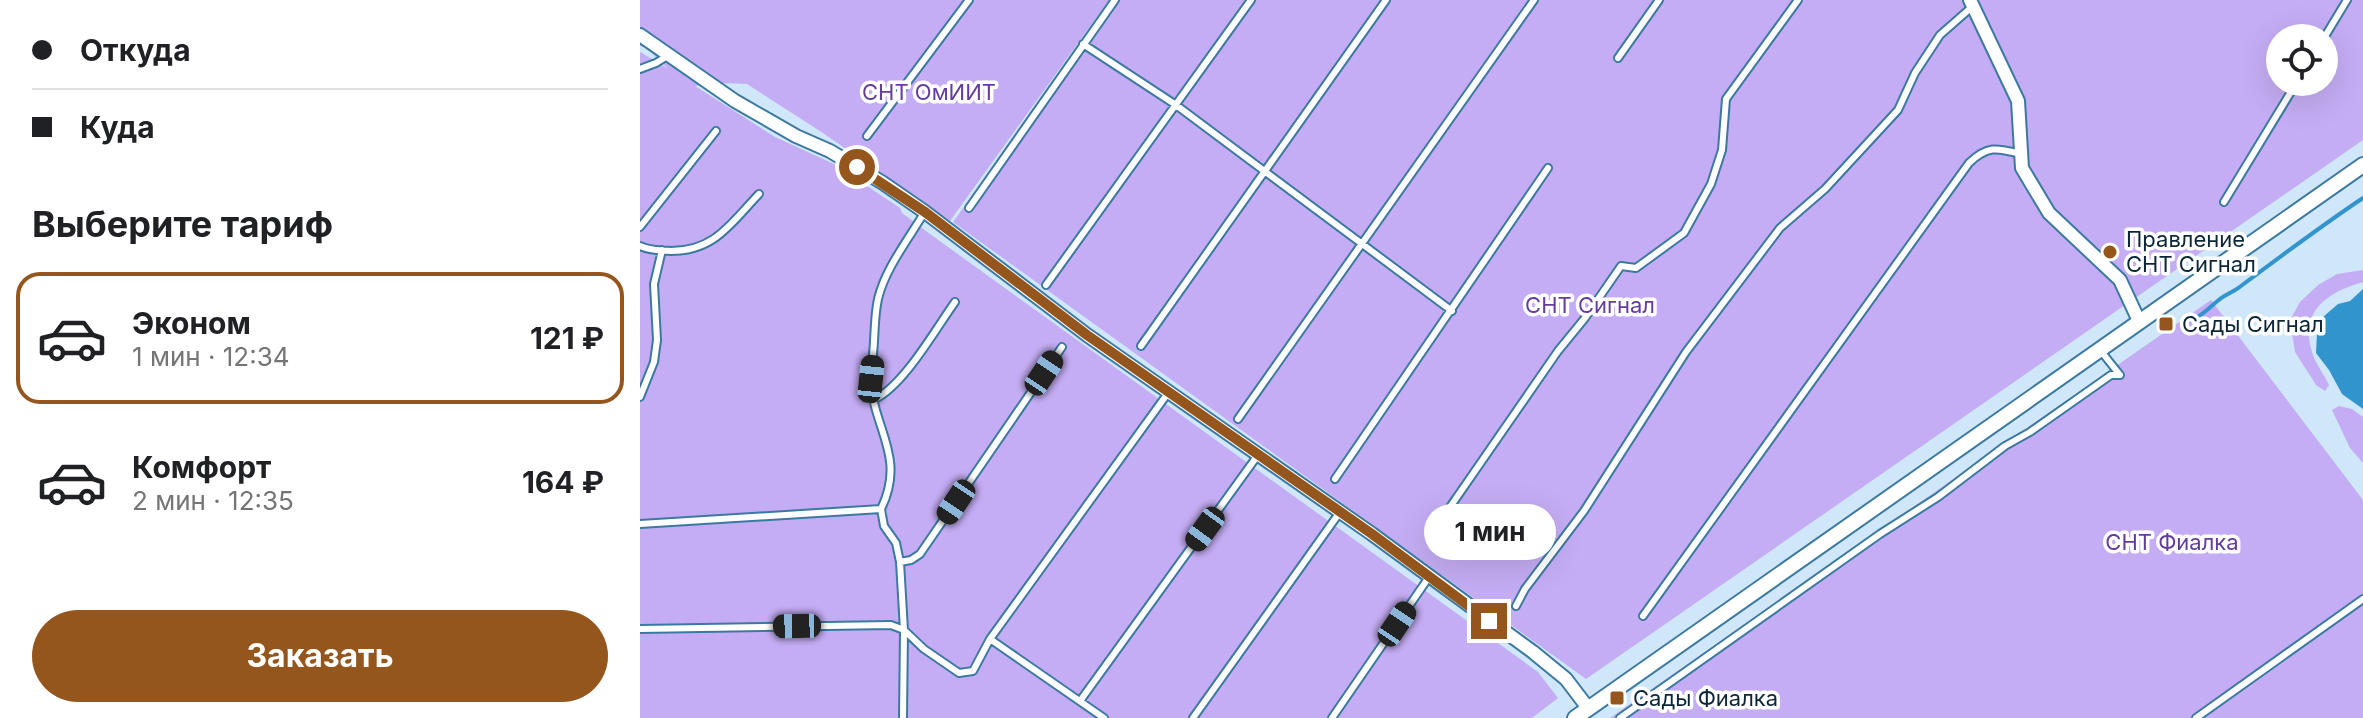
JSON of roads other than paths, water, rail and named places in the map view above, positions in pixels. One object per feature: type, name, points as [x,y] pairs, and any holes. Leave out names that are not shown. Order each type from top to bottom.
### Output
[{"type":"street","points":[[1971,3],[2018,101],[2022,168],[2049,213],[2120,280],[2139,321]]},
{"type":"street","points":[[640,35],[735,101],[796,136],[830,151],[925,212],[1087,335],[1340,512],[1551,667],[1566,679],[1588,708]]},
{"type":"street","points":[[1575,718],[2363,165]]},
{"type":"lane","points":[[867,136],[969,0]]},
{"type":"lane","points":[[969,208],[1115,0]]},
{"type":"lane","points":[[1046,285],[1251,0]]},
{"type":"lane","points":[[1141,346],[1386,0]]},
{"type":"lane","points":[[1238,419],[1534,0]]},
{"type":"lane","points":[[1618,58],[1659,0]]},
{"type":"lane","points":[[1430,536],[1621,266],[1636,268],[1684,233],[1711,184],[1722,150],[1726,99],[1798,0]]},
{"type":"lane","points":[[2332,24],[2347,0]]},
{"type":"lane","points":[[1516,606],[1525,589],[1584,511],[1686,352],[1780,228],[1825,189],[1898,110],[1915,73],[1940,35],[1971,3]]},
{"type":"lane","points":[[1083,44],[1176,105],[1452,311]]},
{"type":"lane","points":[[640,69],[670,54]]},
{"type":"lane","points":[[2224,202],[2288,96]]},
{"type":"lane","points":[[640,227],[716,131]]},
{"type":"lane","points":[[1643,616],[1969,163],[1982,150],[2001,149],[2021,154]]},
{"type":"lane","points":[[1335,479],[1548,168]]},
{"type":"lane","points":[[640,246],[649,250],[700,248],[718,237],[759,194]]},
{"type":"lane","points":[[903,718],[904,630],[900,562],[896,543],[884,526],[881,509],[891,479],[890,457],[871,379],[878,299],[887,275],[925,212]]},
{"type":"lane","points":[[640,397],[654,362],[657,340],[654,284],[662,250]]},
{"type":"lane","points":[[875,399],[886,394],[898,381],[955,302]]},
{"type":"lane","points":[[900,562],[920,554],[1062,347]]},
{"type":"lane","points":[[1620,718],[1880,534],[1938,497],[2005,446],[2111,375],[2120,375],[2099,349]]},
{"type":"lane","points":[[640,629],[891,625],[904,630],[924,649],[959,673],[973,671],[990,639],[1169,391]]},
{"type":"lane","points":[[1080,701],[1258,455]]},
{"type":"lane","points":[[640,524],[881,509]]},
{"type":"lane","points":[[1193,718],[1340,512]]},
{"type":"lane","points":[[1332,718],[1429,577]]},
{"type":"lane","points":[[2196,718],[2363,599]]},
{"type":"lane","points":[[990,639],[1104,718]]},
{"type":"water","points":[[2363,289],[2363,409],[2342,394],[2316,353],[2317,333],[2323,317]]},
{"type":"waterway","points":[[2184,322],[2199,316],[2363,198]]},
{"type":"place","name":"Правление СНТ Сигнал","points":[[2110,252]]},
{"type":"place","name":"Сады Сигнал","points":[[2166,324]]},
{"type":"place","name":"Сады Фиалка","points":[[1617,698]]},
{"type":"park label","name":"СНТ ОмИИТ","points":[[929,92]]},
{"type":"park label","name":"СНТ Сигнал","points":[[1590,305]]},
{"type":"park label","name":"СНТ Фиалка","points":[[2172,542]]}]
